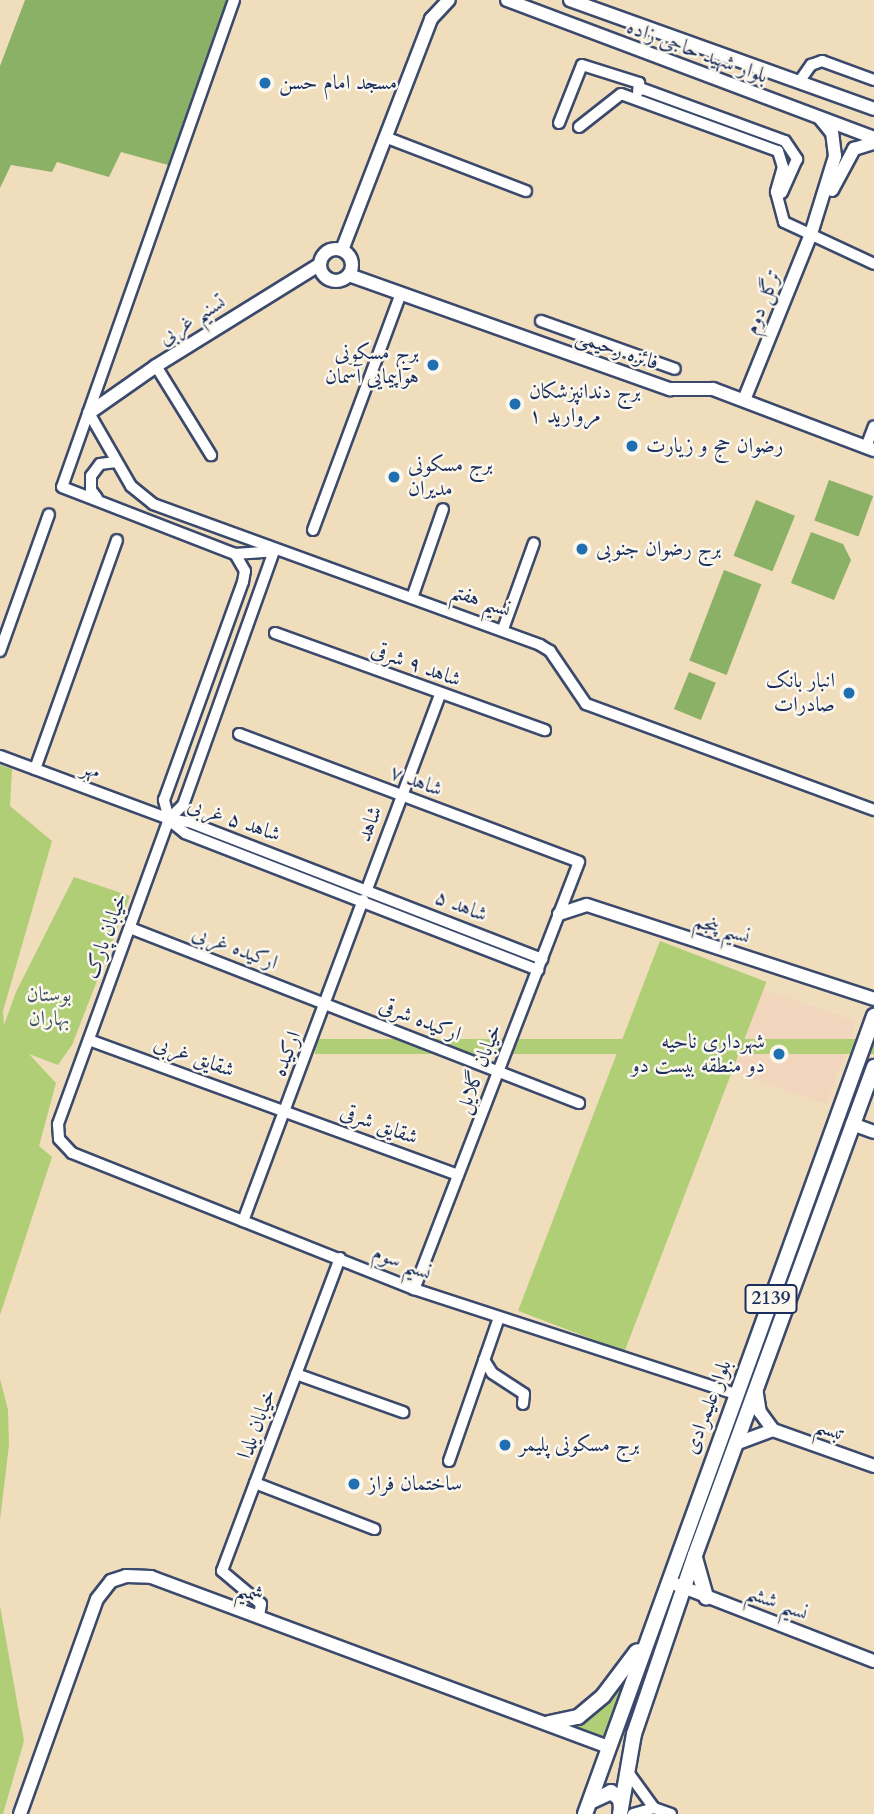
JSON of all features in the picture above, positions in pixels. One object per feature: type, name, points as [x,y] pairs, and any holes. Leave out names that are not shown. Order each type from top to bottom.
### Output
[{"type":"main road","name":"بلوار علیمرادی","points":[[587,1808],[667,1580],[874,1016]]},
{"type":"main road","name":"بلوار علیمرادی","points":[[625,1812],[634,1734],[695,1555],[874,1067]]},
{"type":"main road","points":[[695,1555],[697,1577],[706,1597]]},
{"type":"main road","points":[[549,1723],[578,1717],[603,1696],[649,1632]]},
{"type":"main road","points":[[587,1808],[611,1792],[620,1798],[625,1812]]},
{"type":"street","points":[[234,0],[62,487],[235,554],[275,551]]},
{"type":"street","points":[[342,250],[431,19],[431,0]]},
{"type":"street","points":[[431,19],[449,0]]},
{"type":"street","name":"بلوار شهید حاجی زاده","points":[[507,0],[813,114],[874,140]]},
{"type":"street","name":"بلوار شهید حاجی زاده","points":[[570,0],[597,5],[874,109]]},
{"type":"street","points":[[799,82],[811,65],[822,61],[874,80]]},
{"type":"street","points":[[559,124],[582,65],[639,83],[636,99]]},
{"type":"street","points":[[639,88],[785,141],[797,159],[780,200]]},
{"type":"street","points":[[813,114],[817,103],[814,88]]},
{"type":"street","points":[[579,127],[602,113],[616,94],[778,151],[783,159],[776,192],[784,222],[810,237],[874,264]]},
{"type":"street","name":"ترگل دوم","points":[[744,400],[817,218],[836,144],[813,114]]},
{"type":"street","points":[[385,137],[526,191]]},
{"type":"street","name":"ترگل دوم","points":[[817,218],[848,156],[874,140]]},
{"type":"street","points":[[342,250],[352,261],[349,275],[331,281],[319,265],[327,251],[342,250]]},
{"type":"street","name":"تسنیم غربی","points":[[89,413],[156,366],[319,265]]},
{"type":"street","name":"فائزه رحیمی","points":[[349,275],[624,374],[670,388],[713,389],[870,449]]},
{"type":"street","points":[[313,530],[401,293]]},
{"type":"street","points":[[541,321],[675,369]]},
{"type":"street","points":[[624,374],[632,354]]},
{"type":"street","points":[[156,366],[211,455]]},
{"type":"street","name":"نسیم هفتم","points":[[89,413],[131,486],[153,505],[275,551],[503,629],[550,651],[586,704],[874,810]]},
{"type":"street","points":[[870,449],[874,426]]},
{"type":"street","points":[[99,500],[91,490],[91,476],[100,464],[116,462]]},
{"type":"street","points":[[412,598],[443,509]]},
{"type":"street","points":[[0,651],[49,514]]},
{"type":"street","points":[[35,769],[117,540]]},
{"type":"street","points":[[503,629],[534,543]]},
{"type":"street","name":"خیابان پارک","points":[[63,1145],[58,1125],[169,819],[183,805],[275,551]]},
{"type":"street","name":"خیابان پارک","points":[[169,819],[164,800],[243,582],[245,572],[235,554]]},
{"type":"street","name":"شاهد ۹ شرقی","points":[[275,633],[440,695],[545,730]]},
{"type":"street","name":"شاهد","points":[[366,889],[440,695]]},
{"type":"street","name":"شاهد ۷","points":[[239,734],[579,862]]},
{"type":"street","name":"مهر","points":[[0,756],[169,819]]},
{"type":"street","name":"شاهد ۵ غربی","points":[[169,819],[189,822],[366,889]]},
{"type":"street","name":"شاهد ۵ غربی","points":[[169,819],[185,833],[363,900]]},
{"type":"street","name":"خیابان گلایل","points":[[414,1289],[579,862]]},
{"type":"street","name":"شاهد ۵","points":[[366,889],[542,960]]},
{"type":"street","name":"شاهد ۵","points":[[363,900],[538,970]]},
{"type":"street","name":"ارکیده","points":[[243,1221],[327,1004],[363,900]]},
{"type":"street","name":"نسیم پنجم","points":[[559,914],[587,905],[874,999]]},
{"type":"street","name":"ارکیده غربی","points":[[130,928],[327,1004]]},
{"type":"street","name":"ارکیده شرقی","points":[[327,1004],[498,1072]]},
{"type":"street","name":"شقایق غربی","points":[[89,1040],[286,1111]]},
{"type":"street","points":[[498,1072],[579,1103]]},
{"type":"street","name":"شقایق شرقی","points":[[286,1111],[458,1175]]},
{"type":"street","points":[[852,1124],[874,1132]]},
{"type":"street","name":"نسیم سوم","points":[[63,1145],[414,1289],[498,1320],[736,1394]]},
{"type":"street","name":"خیابان یلدا","points":[[340,1258],[255,1483],[374,1529]]},
{"type":"street","points":[[449,1461],[498,1320]]},
{"type":"street","points":[[484,1360],[492,1373],[524,1394],[523,1404]]},
{"type":"street","points":[[296,1374],[403,1412]]},
{"type":"street","points":[[735,1444],[773,1430],[760,1412],[756,1387]]},
{"type":"street","name":"تبسم","points":[[773,1430],[874,1466]]},
{"type":"street","points":[[255,1483],[222,1571],[261,1604],[259,1617]]},
{"type":"street","name":"شمیم","points":[[20,1814],[97,1599],[111,1581],[127,1576],[151,1577],[610,1747]]},
{"type":"street","name":"نسیم ششم","points":[[667,1580],[874,1661]]},
{"type":"street","points":[[630,1775],[654,1808]]},
{"type":"street","points":[[625,1812],[654,1808],[671,1814]]},
{"type":"shaded area","points":[[763,989],[856,1021],[827,1104],[734,1072]]},
{"type":"green space","points":[[25,0],[228,0],[168,165],[121,152],[109,177],[57,162],[52,172],[11,165],[0,188],[0,66]]},
{"type":"green space","points":[[829,480],[873,496],[858,536],[814,520]]},
{"type":"green space","points":[[756,500],[795,516],[772,571],[734,556]]},
{"type":"green space","points":[[811,532],[843,544],[851,560],[834,600],[791,583]]},
{"type":"green space","points":[[724,570],[761,584],[727,675],[689,661]]},
{"type":"green space","points":[[689,672],[716,683],[701,720],[674,709]]},
{"type":"green space","name":"بوستان بهاران","points":[[0,765],[12,769],[10,806],[52,841],[3,1011],[4,1025],[16,992],[74,877],[130,896],[72,1045],[58,1065],[29,1054],[56,1083],[39,1146],[52,1157],[0,1315]]},
{"type":"green space","points":[[660,941],[766,982],[625,1352],[518,1311]]},
{"type":"green space","points":[[315,1039],[874,1039],[874,1054],[315,1054]]},
{"type":"green space","points":[[0,1379],[8,1410],[9,1445],[0,1520]]},
{"type":"green space","points":[[0,1606],[24,1741],[3,1814],[0,1814]]},
{"type":"green space","points":[[630,1670],[605,1738],[575,1727],[605,1702]]},
{"type":"place","name":"مسجد امام حسن","points":[[265,83]]},
{"type":"place","name":"برج مسکونی هواپیمایی آسمان","points":[[433,365]]},
{"type":"place","name":"برج دندانپزشکان مروارید ۱","points":[[515,404]]},
{"type":"place","name":"رضوان حج و زیارت","points":[[632,446]]},
{"type":"place","name":"برج مسکونی مدیران","points":[[394,477]]},
{"type":"place","name":"برج رضوان جنوبی","points":[[582,549]]},
{"type":"place","name":"انبار بانک صادرات","points":[[849,693]]},
{"type":"place","name":"شهرداری ناحیه دو منطقه بیست دو","points":[[779,1054]]},
{"type":"place","name":"برج مسکونی پلیمر","points":[[505,1445]]},
{"type":"place","name":"ساختمان فراز","points":[[354,1484]]}]
